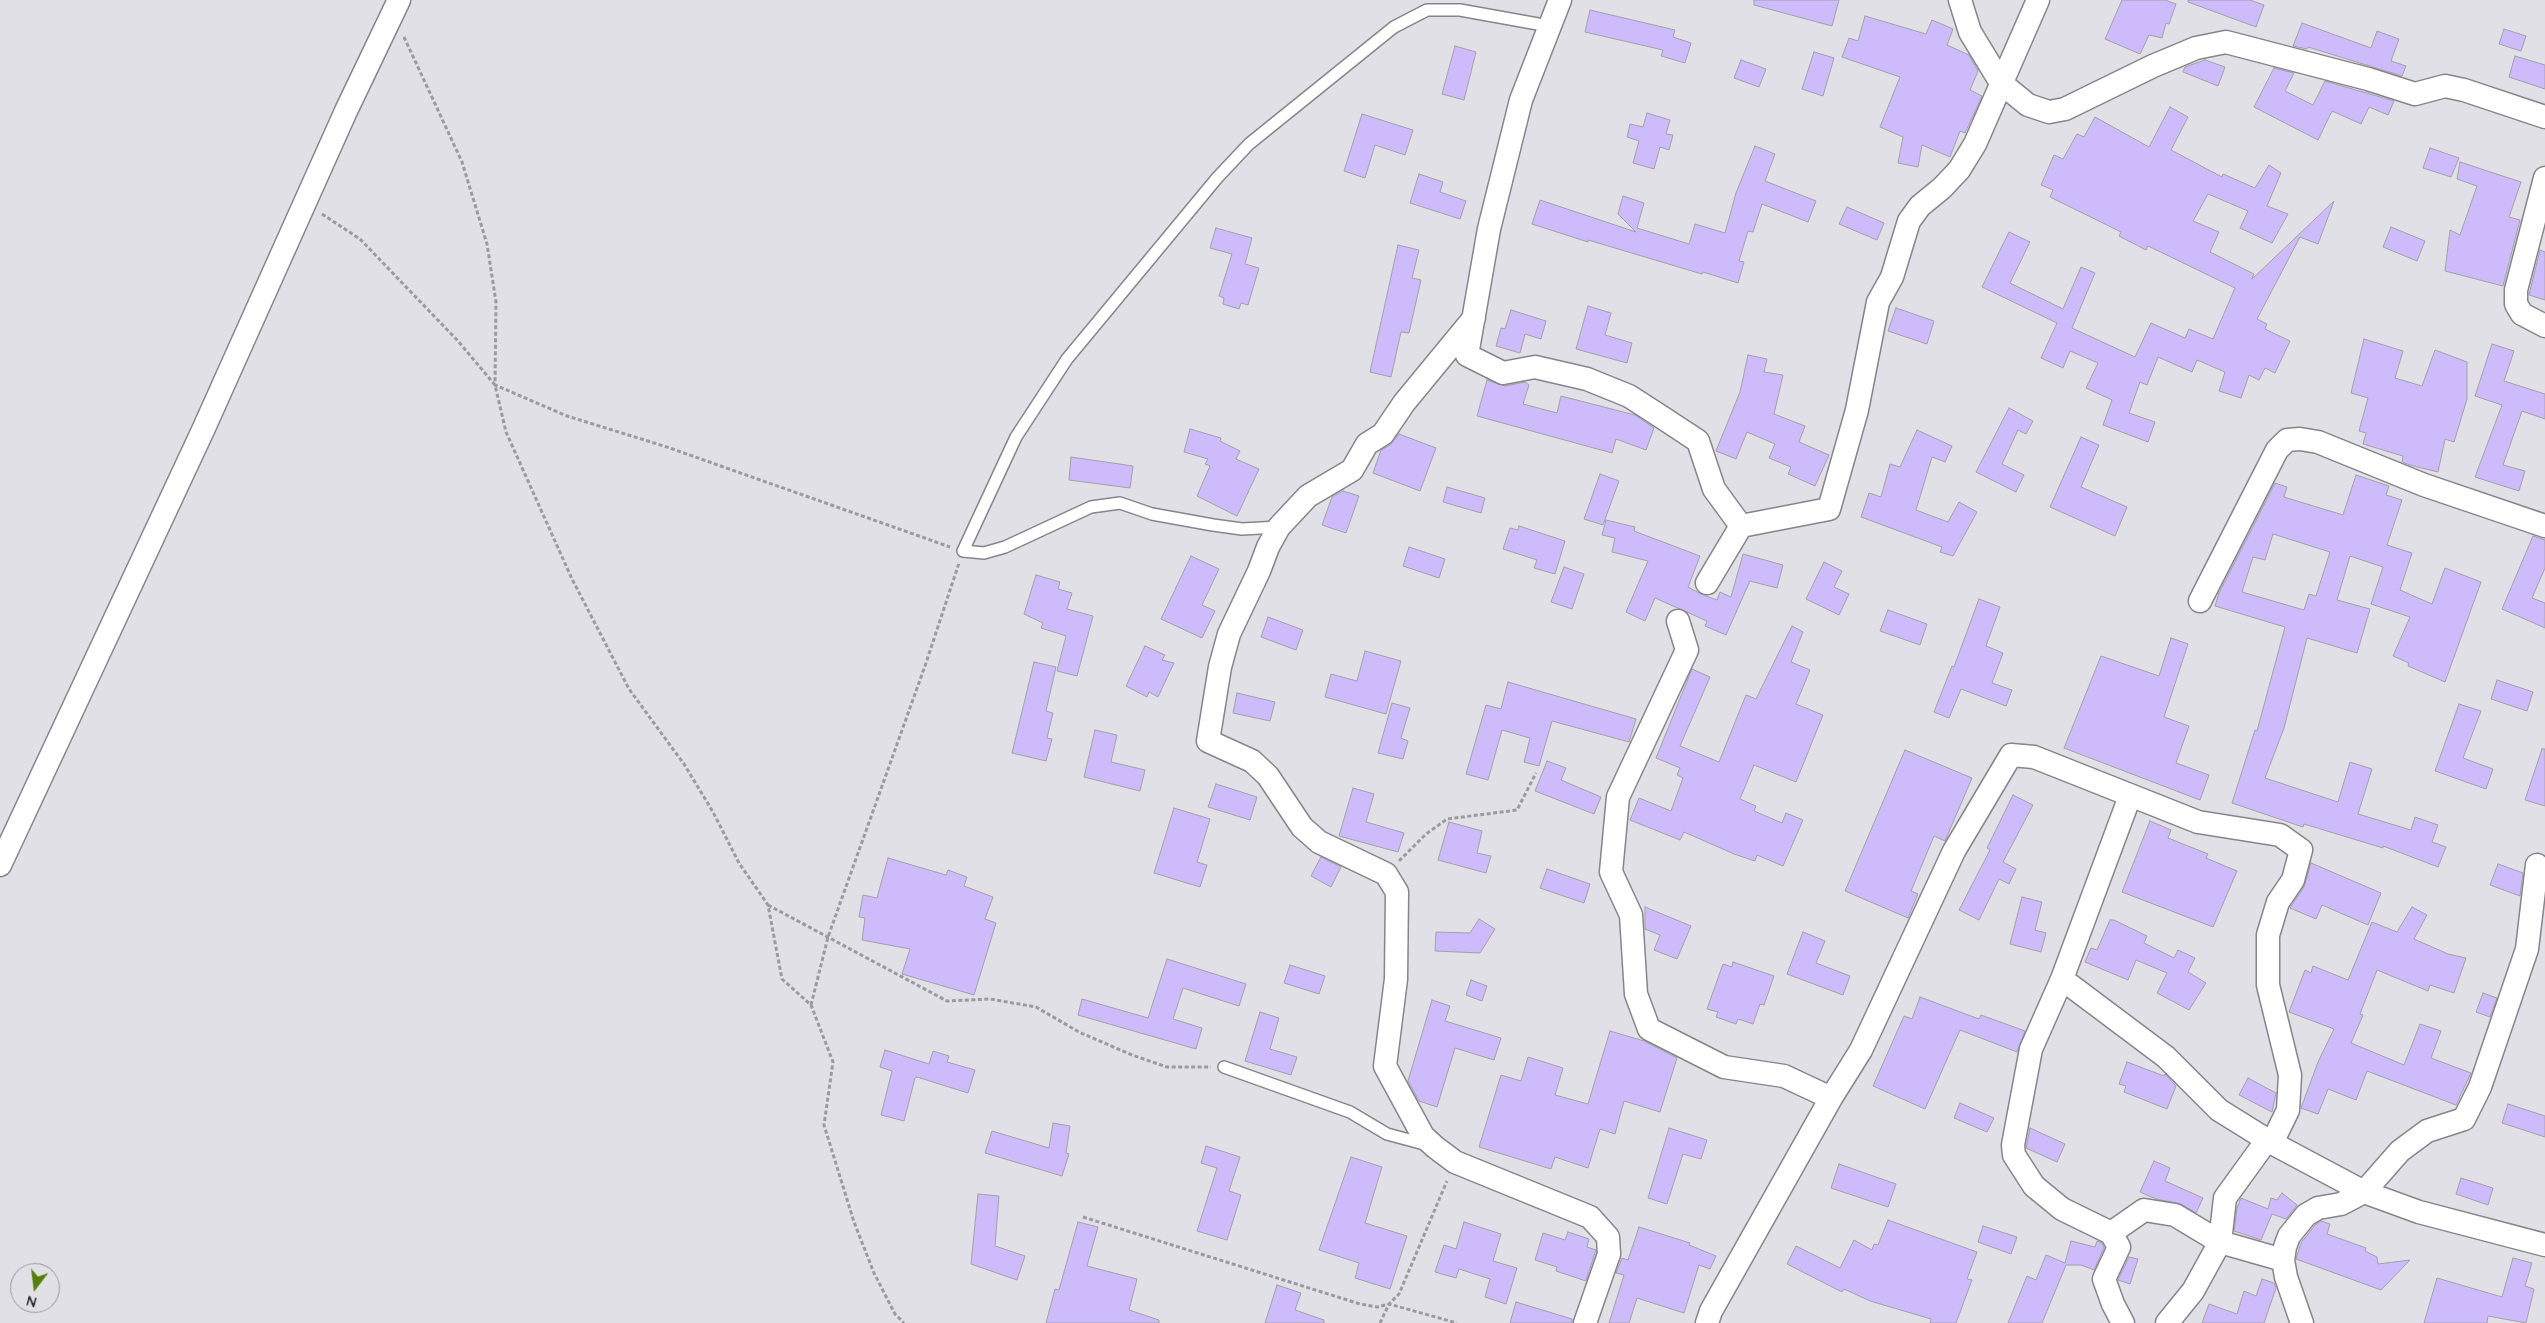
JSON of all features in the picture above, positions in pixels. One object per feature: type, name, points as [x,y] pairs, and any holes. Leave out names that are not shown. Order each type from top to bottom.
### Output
[{"type":"street","points":[[1560,0],[1521,100],[1489,230],[1467,355],[1503,373],[1535,367],[1587,379],[1629,396],[1698,441],[1714,489],[1741,526]]},
{"type":"street","points":[[1960,0],[1970,32],[2001,83],[2028,105],[2050,112],[2066,109],[2196,48],[2226,42],[2368,79],[2415,94],[2445,86],[2464,90],[2545,118]]},
{"type":"street","points":[[1707,584],[1741,526],[1829,509],[1857,410],[1878,302],[1892,277],[1908,221],[1920,206],[1942,188],[1959,170],[1975,144],[2038,0]]},
{"type":"street","points":[[0,865],[204,428],[396,5]]},
{"type":"street","points":[[2545,178],[2516,290],[2516,304],[2522,314],[2545,326]]},
{"type":"street","points":[[1474,318],[1404,403],[1383,434],[1367,444],[1352,470],[1308,496],[1279,527],[1268,547],[1230,634],[1220,667],[1208,741],[1252,761],[1268,776],[1302,827],[1319,842],[1386,874],[1397,892],[1396,979],[1385,1066],[1423,1136],[1435,1147],[1455,1162],[1590,1217],[1608,1237],[1609,1254],[1585,1323]]},
{"type":"street","points":[[2200,601],[2277,450],[2287,440],[2300,439],[2318,442],[2424,485],[2545,526]]},
{"type":"street","points":[[2523,519],[2545,509]]},
{"type":"street","points":[[1678,621],[1687,650],[1618,797],[1611,872],[1631,915],[1636,994],[1649,1029],[1724,1067],[1784,1076],[1831,1098]]},
{"type":"street","points":[[1707,1323],[1711,1311],[1831,1098],[1861,1050],[1954,851],[2011,755],[2034,757],[2198,822],[2280,835],[2301,850],[2293,880],[2278,902],[2268,935],[2268,985],[2290,1075],[2288,1110],[2269,1142],[2225,1198],[2220,1242],[2193,1291],[2167,1323]]},
{"type":"street","points":[[2123,1323],[2113,1304],[2104,1279],[2119,1247],[2112,1233],[2062,1209],[2034,1186],[2014,1155],[2013,1145],[2031,1049],[2062,979],[2130,796]]},
{"type":"street","points":[[2302,1323],[2286,1277],[2283,1260],[2284,1247],[2289,1236],[2306,1215],[2318,1208],[2341,1204],[2364,1192],[2409,1144],[2427,1131],[2464,1120],[2480,1087],[2527,949],[2537,865]]},
{"type":"street","points":[[2062,979],[2166,1057],[2218,1110],[2269,1142],[2364,1192],[2419,1212],[2545,1245]]},
{"type":"street","points":[[2112,1233],[2144,1210],[2175,1216],[2220,1242],[2283,1260]]},
{"type":"lane","points":[[1279,527],[1242,529],[1213,525],[1152,514],[1120,503],[1091,507],[1005,547],[984,553],[963,551],[1016,438],[1067,359],[1216,178],[1249,144],[1394,27],[1427,10],[1460,10],[1549,26]]},
{"type":"lane","points":[[1224,1067],[1350,1112],[1387,1134],[1435,1147]]},
{"type":"path","points":[[396,5],[417,70],[462,162],[487,244],[496,302],[495,385],[506,432],[572,579],[629,690],[684,764],[713,812],[739,863],[768,905],[782,979],[811,1005],[833,1062],[824,1125],[854,1222],[874,1273],[895,1314],[904,1323]]},
{"type":"path","points":[[305,202],[360,238],[458,341],[495,385],[567,416],[667,447],[963,551],[925,666],[828,937],[811,1005]]},
{"type":"path","points":[[1386,874],[1426,834],[1448,819],[1517,810],[1536,773]]},
{"type":"path","points":[[768,905],[947,1002],[990,999],[1036,1006],[1079,1032],[1140,1058],[1167,1067],[1224,1067]]},
{"type":"path","points":[[1380,1323],[1389,1304],[1399,1294],[1455,1162]]},
{"type":"path","points":[[1083,1217],[1360,1304],[1377,1307],[1389,1304],[1457,1323]]},
{"type":"building","points":[[1754,0],[1839,0],[1832,26],[1754,5]]},
{"type":"building","points":[[2122,0],[2165,0],[2176,4],[2169,24],[2166,23],[2162,38],[2149,35],[2140,54],[2105,39]]},
{"type":"building","points":[[2188,0],[2250,0],[2264,5],[2256,27],[2188,2]]},
{"type":"building","points":[[1590,10],[1675,30],[1673,37],[1691,43],[1685,63],[1661,56],[1663,50],[1585,32]]},
{"type":"building","points":[[1865,16],[1926,34],[1932,20],[1953,29],[1947,45],[1969,55],[1978,71],[1970,90],[1982,96],[1965,133],[1960,131],[1950,157],[1922,145],[1918,167],[1898,163],[1903,137],[1880,127],[1900,77],[1842,57],[1849,38],[1858,41]]},
{"type":"building","points":[[2302,23],[2371,48],[2377,31],[2399,39],[2391,61],[2406,66],[2402,76],[2308,47],[2307,49],[2293,46]]},
{"type":"building","points":[[2504,29],[2526,36],[2521,51],[2499,44]]},
{"type":"building","points":[[1455,46],[1476,52],[1464,100],[1442,94]]},
{"type":"building","points":[[1814,52],[1834,58],[1823,96],[1802,89]]},
{"type":"building","points":[[2515,56],[2545,65],[2545,89],[2509,77]]},
{"type":"building","points":[[1741,60],[1766,69],[1759,87],[1734,78]]},
{"type":"building","points":[[2205,60],[2225,67],[2218,86],[2183,72],[2185,67]]},
{"type":"building","points":[[2274,68],[2294,73],[2285,91],[2313,105],[2325,81],[2394,101],[2388,115],[2369,107],[2361,124],[2332,111],[2318,140],[2254,107]]},
{"type":"building","points":[[2170,107],[2188,117],[2171,150],[2222,177],[2223,174],[2255,188],[2269,165],[2281,173],[2267,206],[2288,214],[2272,243],[2240,228],[2248,211],[2208,194],[2193,221],[2219,232],[2210,252],[2254,274],[2252,279],[2334,201],[2318,244],[2300,237],[2257,319],[2267,324],[2265,329],[2290,341],[2275,373],[2265,368],[2259,380],[2249,375],[2241,398],[2219,391],[2225,372],[2197,360],[2192,372],[2158,357],[2147,385],[2140,382],[2129,413],[2155,422],[2148,442],[2103,425],[2112,400],[2086,388],[2098,363],[2070,351],[2063,368],[2041,358],[2057,323],[1982,287],[2009,232],[2030,242],[2010,283],[2063,309],[2081,267],[2095,273],[2072,328],[2135,357],[2151,323],[2185,338],[2189,329],[2213,339],[2235,288],[2148,246],[2146,250],[2119,236],[2121,232],[2050,197],[2053,190],[2041,185],[2054,155],[2063,159],[2077,134],[2084,137],[2095,117],[2149,147]]},
{"type":"building","points":[[1647,113],[1670,120],[1666,134],[1673,135],[1669,150],[1660,147],[1654,169],[1633,163],[1639,141],[1627,137],[1630,124],[1643,127]]},
{"type":"building","points":[[1362,114],[1413,130],[1405,155],[1375,145],[1365,178],[1344,171]]},
{"type":"building","points":[[1755,146],[1775,154],[1765,181],[1816,201],[1808,222],[1762,204],[1753,232],[1748,231],[1739,261],[1744,262],[1738,283],[1588,240],[1588,242],[1532,224],[1540,200],[1636,232],[1618,214],[1623,196],[1644,203],[1637,228],[1689,244],[1695,224],[1725,233],[1736,193]]},
{"type":"building","points":[[2430,148],[2459,158],[2451,177],[2423,168]]},
{"type":"building","points":[[2460,162],[2521,182],[2509,217],[2520,220],[2503,286],[2445,271],[2450,230],[2460,235],[2477,186],[2457,179]]},
{"type":"building","points":[[1419,174],[1443,182],[1440,192],[1466,201],[1460,219],[1410,203]]},
{"type":"building","points":[[1847,207],[1884,223],[1877,240],[1839,224]]},
{"type":"building","points":[[2391,227],[2425,241],[2417,261],[2383,247]]},
{"type":"building","points":[[1216,228],[1252,238],[1245,264],[1259,268],[1248,305],[1241,303],[1239,309],[1223,304],[1224,298],[1219,296],[1232,254],[1210,248]]},
{"type":"building","points":[[1398,245],[1419,250],[1412,278],[1421,280],[1409,333],[1401,332],[1391,377],[1370,372]]},
{"type":"building","points":[[2540,250],[2545,252],[2545,300],[2529,295]]},
{"type":"building","points":[[1588,306],[1611,313],[1605,335],[1632,343],[1627,363],[1576,349]]},
{"type":"building","points":[[1896,308],[1934,321],[1927,344],[1888,331]]},
{"type":"building","points":[[1511,310],[1546,321],[1541,339],[1525,334],[1520,353],[1496,346],[1501,328],[1505,329]]},
{"type":"building","points":[[2364,339],[2403,351],[2395,378],[2422,386],[2435,350],[2467,362],[2467,399],[2454,442],[2445,439],[2438,472],[2410,465],[2402,462],[2403,456],[2363,444],[2366,433],[2359,431],[2368,398],[2351,393]]},
{"type":"building","points":[[2492,344],[2514,351],[2504,381],[2545,394],[2545,419],[2522,411],[2503,465],[2525,471],[2519,491],[2475,477],[2502,405],[2475,396]]},
{"type":"building","points":[[1748,355],[1767,359],[1764,372],[1783,375],[1774,414],[1805,426],[1799,442],[1829,455],[1815,486],[1788,474],[1791,467],[1769,458],[1775,444],[1747,432],[1736,459],[1716,451],[1740,392]]},
{"type":"building","points":[[1487,380],[1505,386],[1525,382],[1529,385],[1523,404],[1557,413],[1561,396],[1635,415],[1654,428],[1646,450],[1616,439],[1612,453],[1477,416]]},
{"type":"building","points":[[2009,408],[2033,421],[2026,434],[2018,430],[2002,464],[2024,475],[2016,492],[1976,472]]},
{"type":"building","points":[[1190,429],[1221,438],[1220,441],[1240,451],[1236,459],[1259,469],[1237,516],[1197,496],[1210,466],[1205,464],[1208,459],[1184,452]]},
{"type":"building","points":[[1917,430],[1952,446],[1945,462],[1932,457],[1916,510],[1948,522],[1959,502],[1977,512],[1953,556],[1940,552],[1942,547],[1861,517],[1869,493],[1881,497],[1890,464],[1900,467]]},
{"type":"building","points":[[1399,434],[1436,448],[1420,491],[1373,473],[1381,450],[1390,445]]},
{"type":"building","points":[[2081,437],[2099,445],[2081,487],[2127,507],[2115,536],[2050,507]]},
{"type":"building","points":[[1071,457],[1133,466],[1130,488],[1069,480]]},
{"type":"building","points":[[1600,474],[1619,481],[1603,525],[1584,519]]},
{"type":"building","points":[[2356,475],[2389,486],[2386,495],[2402,500],[2387,545],[2412,553],[2400,590],[2432,604],[2445,568],[2481,582],[2445,682],[2408,666],[2409,663],[2393,656],[2410,617],[2371,604],[2383,567],[2350,556],[2337,600],[2370,609],[2357,653],[2307,638],[2284,728],[2265,778],[2338,802],[2350,762],[2372,769],[2358,814],[2411,830],[2415,817],[2438,825],[2432,842],[2446,847],[2438,867],[2383,846],[2383,848],[2304,824],[2303,827],[2232,803],[2255,730],[2257,731],[2285,627],[2215,606],[2219,593],[2275,483],[2287,487],[2284,497],[2343,515]],"holes":[[[2273,534],[2330,552],[2316,596],[2309,594],[2304,610],[2242,592],[2253,557],[2265,560]]]},
{"type":"building","points":[[1447,487],[1485,498],[1481,513],[1443,502]]},
{"type":"building","points":[[1343,491],[1359,496],[1346,533],[1322,525],[1332,497]]},
{"type":"building","points":[[1606,520],[1635,527],[1634,531],[1700,556],[1688,587],[1701,594],[1717,600],[1720,592],[1731,597],[1743,554],[1783,565],[1777,588],[1750,581],[1726,635],[1705,626],[1707,621],[1655,598],[1645,621],[1626,612],[1648,561],[1612,552],[1615,538],[1602,535]]},
{"type":"building","points":[[1519,526],[1565,541],[1555,574],[1534,568],[1537,560],[1503,549],[1510,528],[1518,530]]},
{"type":"building","points":[[2533,536],[2545,540],[2545,568],[2532,598],[2545,603],[2545,628],[2502,609]]},
{"type":"building","points":[[1409,547],[1445,559],[1439,578],[1403,566]]},
{"type":"building","points":[[1191,556],[1219,569],[1202,605],[1215,611],[1202,638],[1161,619]]},
{"type":"building","points":[[1824,562],[1842,571],[1834,587],[1849,594],[1839,615],[1806,599]]},
{"type":"building","points":[[1564,567],[1584,574],[1572,609],[1551,602]]},
{"type":"building","points":[[1036,575],[1060,582],[1058,589],[1072,593],[1067,609],[1093,616],[1077,676],[1057,671],[1066,636],[1041,628],[1043,623],[1024,614]]},
{"type":"building","points":[[1979,599],[2000,607],[1986,646],[2003,653],[1992,683],[2012,690],[2006,706],[1961,689],[1949,718],[1934,712],[1952,666],[1954,667]]},
{"type":"building","points":[[1888,610],[1927,624],[1920,645],[1880,631]]},
{"type":"building","points":[[1268,617],[1303,630],[1296,650],[1261,637]]},
{"type":"building","points":[[1792,626],[1803,632],[1791,662],[1810,670],[1796,704],[1823,715],[1796,782],[1754,765],[1740,799],[1756,806],[1754,811],[1782,823],[1786,813],[1803,820],[1783,866],[1757,855],[1755,861],[1734,854],[1684,832],[1680,840],[1630,820],[1639,798],[1671,811],[1683,778],[1677,775],[1680,768],[1656,758],[1692,669],[1710,677],[1680,746],[1719,762],[1746,695],[1756,699]]},
{"type":"building","points":[[2171,638],[2188,644],[2164,717],[2189,726],[2176,763],[2209,775],[2200,800],[2064,748],[2101,656],[2159,676]]},
{"type":"building","points":[[1145,646],[1165,655],[1162,660],[1174,663],[1158,697],[1149,692],[1147,697],[1126,686]]},
{"type":"building","points":[[1365,651],[1401,661],[1386,714],[1325,697],[1331,674],[1357,681]]},
{"type":"building","points":[[1034,662],[1056,667],[1046,711],[1053,713],[1047,738],[1052,739],[1046,761],[1012,753]]},
{"type":"building","points":[[2497,680],[2533,692],[2527,711],[2491,699]]},
{"type":"building","points":[[1508,682],[1636,719],[1629,742],[1552,721],[1539,766],[1524,762],[1530,738],[1502,730],[1488,780],[1466,774],[1486,705],[1501,709]]},
{"type":"building","points":[[1237,693],[1275,702],[1270,721],[1233,713]]},
{"type":"building","points":[[1392,703],[1410,708],[1401,738],[1408,741],[1403,759],[1378,753]]},
{"type":"building","points":[[2459,704],[2481,711],[2463,758],[2493,769],[2486,789],[2435,771]]},
{"type":"building","points":[[1095,730],[1117,735],[1111,762],[1145,770],[1140,791],[1084,777]]},
{"type":"building","points":[[2542,749],[2545,749],[2545,806],[2525,800]]},
{"type":"building","points":[[1905,750],[1972,778],[1945,841],[1934,836],[1911,891],[1918,894],[1908,918],[1845,891]]},
{"type":"building","points":[[1547,761],[1566,768],[1561,780],[1601,797],[1594,814],[1535,791]]},
{"type":"building","points":[[1216,784],[1257,797],[1250,820],[1208,807]]},
{"type":"building","points":[[1353,788],[1374,794],[1366,822],[1404,833],[1398,852],[1339,836]]},
{"type":"building","points":[[2013,795],[2033,805],[2003,862],[2016,869],[2009,884],[1999,879],[1979,920],[1959,910],[1990,850],[1987,848]]},
{"type":"building","points":[[1174,808],[1210,819],[1197,862],[1207,865],[1200,887],[1154,873]]},
{"type":"building","points":[[2150,821],[2171,830],[2168,838],[2208,854],[2206,858],[2237,871],[2213,927],[2122,892]]},
{"type":"building","points":[[1449,822],[1482,831],[1477,853],[1491,856],[1486,873],[1438,860]]},
{"type":"building","points":[[1321,857],[1341,867],[1331,887],[1311,876]]},
{"type":"building","points":[[888,858],[946,875],[948,870],[967,877],[964,886],[993,897],[985,919],[996,923],[974,995],[902,974],[910,949],[862,940],[865,918],[859,917],[863,895],[877,898]]},
{"type":"building","points":[[2311,863],[2381,893],[2368,925],[2322,905],[2316,919],[2290,908],[2304,887]]},
{"type":"building","points":[[2498,864],[2523,873],[2520,896],[2490,885]]},
{"type":"building","points":[[1547,869],[1590,884],[1584,903],[1540,888]]},
{"type":"building","points":[[2022,897],[2042,902],[2035,930],[2046,933],[2041,952],[2010,944]]},
{"type":"building","points":[[1645,907],[1691,926],[1677,959],[1654,950],[1660,935],[1645,929]]},
{"type":"building","points":[[2412,907],[2427,915],[2414,939],[2448,954],[2466,958],[2454,993],[2430,985],[2428,991],[2377,970],[2360,1014],[2363,1015],[2351,1043],[2404,1065],[2420,1024],[2441,1031],[2431,1058],[2471,1073],[2456,1105],[2367,1071],[2356,1100],[2328,1089],[2318,1114],[2301,1108],[2318,1062],[2334,1029],[2289,1012],[2305,970],[2311,973],[2313,966],[2348,980],[2372,922],[2397,932]]},
{"type":"building","points":[[1479,919],[1495,929],[1480,953],[1435,951],[1436,932],[1470,933]]},
{"type":"building","points":[[2110,920],[2114,920],[2147,936],[2144,943],[2174,958],[2178,950],[2195,958],[2188,972],[2206,983],[2189,1010],[2157,993],[2167,973],[2136,960],[2128,980],[2085,962],[2091,948],[2097,950]]},
{"type":"building","points":[[1803,932],[1825,941],[1816,963],[1850,976],[1843,995],[1787,974]]},
{"type":"building","points":[[1167,959],[1246,984],[1239,1006],[1183,988],[1173,1019],[1202,1028],[1196,1049],[1078,1015],[1082,999],[1148,1018]]},
{"type":"building","points":[[1733,962],[1774,976],[1764,1005],[1760,1004],[1753,1024],[1738,1019],[1736,1024],[1716,1017],[1718,1012],[1707,1009],[1723,964],[1732,967]]},
{"type":"building","points":[[1290,965],[1325,976],[1319,994],[1284,983]]},
{"type":"building","points":[[1471,980],[1487,986],[1482,1001],[1466,995]]},
{"type":"building","points":[[2483,993],[2497,998],[2490,1017],[2476,1012]]},
{"type":"building","points":[[1920,997],[1979,1019],[1981,1015],[2025,1031],[2017,1052],[1960,1030],[1925,1109],[1873,1086],[1904,1016],[1912,1019]]},
{"type":"building","points":[[1432,1000],[1450,1006],[1445,1021],[1501,1038],[1494,1060],[1455,1048],[1437,1107],[1419,1101],[1408,1081]]},
{"type":"building","points":[[1260,1012],[1279,1018],[1270,1049],[1297,1057],[1291,1075],[1245,1061]]},
{"type":"building","points":[[1610,1031],[1644,1041],[1677,1058],[1660,1112],[1624,1101],[1615,1134],[1600,1129],[1588,1168],[1555,1157],[1551,1169],[1479,1147],[1501,1075],[1521,1081],[1528,1057],[1563,1068],[1555,1095],[1588,1104]]},
{"type":"building","points":[[885,1050],[929,1064],[933,1051],[949,1056],[947,1062],[975,1070],[968,1093],[917,1077],[915,1078],[904,1121],[881,1115],[892,1071],[880,1067]]},
{"type":"building","points":[[2127,1062],[2164,1076],[2165,1074],[2176,1086],[2167,1109],[2124,1092],[2126,1086],[2119,1084]]},
{"type":"building","points":[[2248,1078],[2276,1093],[2272,1112],[2239,1095]]},
{"type":"building","points":[[1960,1103],[1994,1118],[1987,1132],[1954,1118]]},
{"type":"building","points":[[2508,1104],[2545,1116],[2545,1137],[2502,1123]]},
{"type":"building","points":[[1053,1123],[1070,1126],[1066,1153],[1069,1154],[1062,1176],[985,1153],[992,1131],[1049,1148]]},
{"type":"building","points":[[1669,1128],[1707,1140],[1701,1159],[1683,1154],[1667,1204],[1648,1198]]},
{"type":"building","points":[[2030,1128],[2065,1144],[2057,1162],[2026,1148]]},
{"type":"building","points":[[1206,1146],[1240,1157],[1229,1191],[1241,1195],[1227,1240],[1197,1231],[1217,1168],[1201,1163]]},
{"type":"building","points":[[1351,1157],[1382,1167],[1365,1223],[1407,1236],[1390,1289],[1355,1278],[1359,1263],[1319,1250]]},
{"type":"building","points":[[2154,1161],[2170,1168],[2165,1181],[2203,1198],[2196,1213],[2181,1204],[2156,1199],[2140,1192]]},
{"type":"building","points":[[1839,1164],[1896,1184],[1888,1207],[1831,1188]]},
{"type":"building","points":[[2461,1178],[2493,1188],[2488,1205],[2456,1194]]},
{"type":"building","points":[[2282,1193],[2297,1205],[2286,1219],[2272,1214],[2261,1240],[2234,1231],[2237,1208],[2241,1198],[2268,1209],[2271,1198],[2277,1200]]},
{"type":"building","points":[[978,1194],[999,1196],[995,1246],[1025,1256],[1017,1280],[971,1264]]},
{"type":"building","points":[[1888,1220],[1977,1252],[1967,1279],[1972,1280],[1956,1323],[1930,1323],[1931,1319],[1870,1301],[1844,1289],[1842,1292],[1787,1264],[1796,1246],[1840,1268],[1854,1240],[1872,1250],[1874,1244],[1878,1245]]},
{"type":"building","points":[[2321,1221],[2330,1224],[2327,1234],[2366,1248],[2365,1251],[2377,1257],[2378,1264],[2410,1260],[2381,1290],[2296,1259],[2301,1243],[2315,1225]]},
{"type":"building","points":[[1078,1222],[1098,1227],[1087,1266],[1137,1279],[1129,1310],[1159,1320],[1159,1323],[1046,1323],[1055,1289],[1059,1290]]},
{"type":"building","points":[[1464,1222],[1501,1234],[1493,1261],[1517,1268],[1506,1304],[1485,1297],[1490,1279],[1459,1269],[1456,1278],[1435,1272],[1444,1245],[1456,1249]]},
{"type":"building","points":[[1983,1226],[2017,1237],[2011,1254],[1978,1242]]},
{"type":"building","points":[[1639,1227],[1690,1243],[1689,1245],[1716,1256],[1710,1269],[1699,1265],[1684,1313],[1637,1298],[1629,1323],[1609,1323],[1624,1275],[1616,1273],[1622,1258],[1628,1260]]},
{"type":"building","points":[[1568,1232],[1589,1239],[1587,1247],[1596,1250],[1586,1281],[1556,1271],[1557,1267],[1535,1260],[1543,1233],[1565,1240]]},
{"type":"building","points":[[2071,1241],[2095,1247],[2097,1241],[2102,1243],[2104,1248],[2094,1270],[2081,1265],[2066,1265],[2042,1323],[2008,1323],[2027,1276],[2036,1280],[2046,1255],[2065,1263]]},
{"type":"building","points":[[2129,1257],[2138,1259],[2130,1284],[2118,1280]]},
{"type":"building","points":[[2513,1258],[2532,1263],[2525,1286],[2534,1289],[2526,1323],[2488,1316],[2487,1323],[2424,1323],[2437,1278],[2502,1297]]},
{"type":"building","points":[[2262,1279],[2274,1283],[2276,1288],[2264,1323],[2202,1323],[2209,1304],[2237,1314],[2244,1291],[2256,1296]]},
{"type":"building","points":[[1277,1285],[1301,1293],[1295,1310],[1324,1320],[1324,1323],[1265,1323]]},
{"type":"building","points":[[1516,1302],[1572,1319],[1572,1323],[1510,1323]]}]
